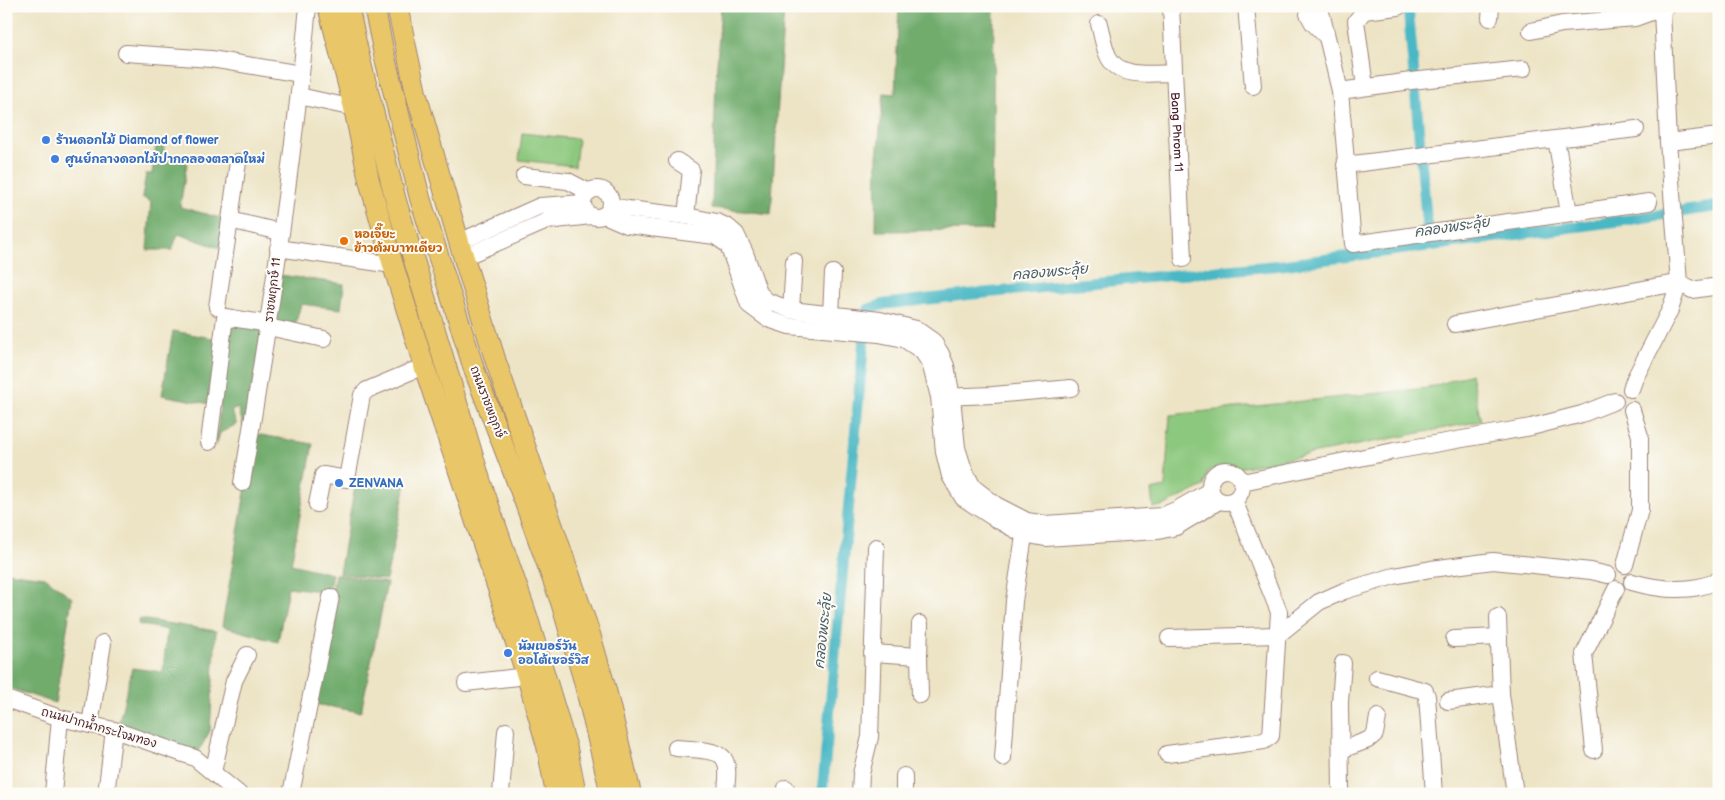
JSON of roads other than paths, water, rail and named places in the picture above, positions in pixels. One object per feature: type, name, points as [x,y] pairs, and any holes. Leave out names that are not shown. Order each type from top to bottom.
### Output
[{"type":"main road","points":[[328,6],[353,104]]},
{"type":"main road","points":[[337,6],[353,104],[369,180],[424,366],[527,676],[547,746],[556,794]]},
{"type":"main road","points":[[348,6],[396,201],[481,483],[527,616],[566,750],[576,794]]},
{"type":"main road","name":"ถนนราชพฤกษ์","points":[[374,6],[420,198],[475,372],[524,500],[560,602],[584,681],[611,794]]},
{"type":"main road","points":[[388,6],[416,92]]},
{"type":"main road","name":"ถนนราชพฤกษ์","points":[[396,6],[416,92],[462,249],[496,362],[589,630],[632,794]]},
{"type":"main road","points":[[560,602],[602,700],[622,753]]},
{"type":"street","name":"ราชพฤกษ์ 11","points":[[242,483],[269,326],[299,96],[308,6]]},
{"type":"street","name":"Bang Phrom 11","points":[[1171,6],[1183,259]]},
{"type":"street","points":[[1246,6],[1253,86]]},
{"type":"street","points":[[1365,87],[1356,21],[1364,11],[1398,7]]},
{"type":"street","points":[[1530,31],[1562,24],[1635,18],[1665,8],[1668,142],[1679,283],[1670,310],[1631,388]]},
{"type":"street","points":[[1314,11],[1325,35],[1340,92],[1353,244],[1649,202]]},
{"type":"street","points":[[1099,24],[1108,57],[1120,70],[1128,72],[1174,73]]},
{"type":"street","points":[[126,53],[211,59],[301,74]]},
{"type":"street","points":[[1340,92],[1415,80],[1523,69]]},
{"type":"street","points":[[299,96],[353,104]]},
{"type":"street","points":[[1345,165],[1636,129]]},
{"type":"street","points":[[1668,142],[1719,136]]},
{"type":"street","points":[[1556,139],[1569,213]]},
{"type":"street","points":[[677,161],[691,170],[686,216]]},
{"type":"street","points":[[217,307],[238,162]]},
{"type":"street","points":[[524,176],[568,181],[596,206],[627,225],[702,227],[717,222],[728,227],[736,234],[759,293],[767,301],[791,310],[831,314],[867,326]]},
{"type":"street","points":[[462,249],[540,206],[596,206],[686,216],[728,245],[749,305],[768,320],[789,326],[867,326],[916,329],[932,341],[941,354],[946,366],[946,397],[957,448],[964,470],[973,487],[1025,527],[1045,538],[1158,531],[1176,527],[1222,497],[1241,494],[1242,482],[1240,477],[1234,472],[1222,470],[1212,478],[1222,497],[1279,612],[1271,736],[1264,741],[1167,754]]},
{"type":"street","points":[[230,220],[279,240],[393,265]]},
{"type":"street","points":[[791,310],[794,261]]},
{"type":"street","points":[[831,314],[833,273]]},
{"type":"street","points":[[1455,324],[1679,283],[1692,290],[1719,286]]},
{"type":"street","points":[[209,442],[225,317],[324,338]]},
{"type":"street","points":[[317,504],[323,475],[347,479],[362,395],[367,390],[424,366]]},
{"type":"street","points":[[946,397],[1000,395],[1070,388]]},
{"type":"street","points":[[1628,388],[1637,393],[1639,401],[1636,408],[1632,410],[1622,410],[1615,401],[1617,393],[1628,388]]},
{"type":"street","points":[[1242,482],[1394,451],[1531,427],[1582,414],[1615,401]]},
{"type":"street","points":[[1625,565],[1640,510],[1640,436],[1632,410]]},
{"type":"street","points":[[1003,758],[1014,601],[1025,527]]},
{"type":"street","points":[[860,794],[861,774],[869,744],[876,547]]},
{"type":"street","points":[[1169,638],[1278,635],[1319,602],[1344,591],[1394,576],[1431,568],[1492,560],[1591,570],[1612,582],[1627,588],[1633,578],[1631,570],[1625,565],[1614,566],[1612,582],[1584,654],[1594,750]]},
{"type":"street","points":[[1632,582],[1651,588],[1667,589],[1715,585]]},
{"type":"street","points":[[292,794],[331,597]]},
{"type":"street","points":[[1498,617],[1501,694],[1515,794]]},
{"type":"street","points":[[920,624],[920,695]]},
{"type":"street","points":[[1454,639],[1499,637]]},
{"type":"street","points":[[90,725],[103,643]]},
{"type":"street","points":[[872,653],[919,656]]},
{"type":"street","points":[[213,772],[234,681],[247,655]]},
{"type":"street","points":[[1341,794],[1340,702],[1343,663]]},
{"type":"street","points":[[466,683],[527,676]]},
{"type":"street","points":[[1377,678],[1425,691],[1427,696],[1434,794]]},
{"type":"street","points":[[1448,701],[1501,694]]},
{"type":"street","name":"ถนนปากน้ำกระโจมทอง","points":[[6,699],[60,718],[114,730],[195,758],[239,794]]},
{"type":"street","points":[[1341,750],[1368,740],[1376,734],[1378,717]]},
{"type":"street","points":[[53,794],[60,718]]},
{"type":"street","points":[[106,794],[114,730]]},
{"type":"street","points":[[501,794],[506,731]]},
{"type":"street","points":[[676,748],[719,753],[725,759],[727,772],[726,794]]},
{"type":"street","points":[[904,776],[904,794]]},
{"type":"waterway","points":[[1408,6],[1428,239]]},
{"type":"waterway","name":"คลองพระลุ้ย","points":[[822,794],[864,339],[869,309],[885,304],[973,294],[1282,265],[1627,220],[1719,206]]},
{"type":"place","name":"ร้านดอกไม้ Diamond of flower","points":[[46,140]]},
{"type":"place","name":"ศูนย์กลางดอกไม้ปากคลองตลาดใหม่","points":[[55,159]]},
{"type":"place","name":"หอเจี๊ยะ ข้าวต้มบาทเดียว","points":[[344,241]]},
{"type":"place","name":"ZENVANA","points":[[339,483]]},
{"type":"place","name":"นัมเบอร์วัน ออโต้เซอร์วิส","points":[[508,653]]}]
